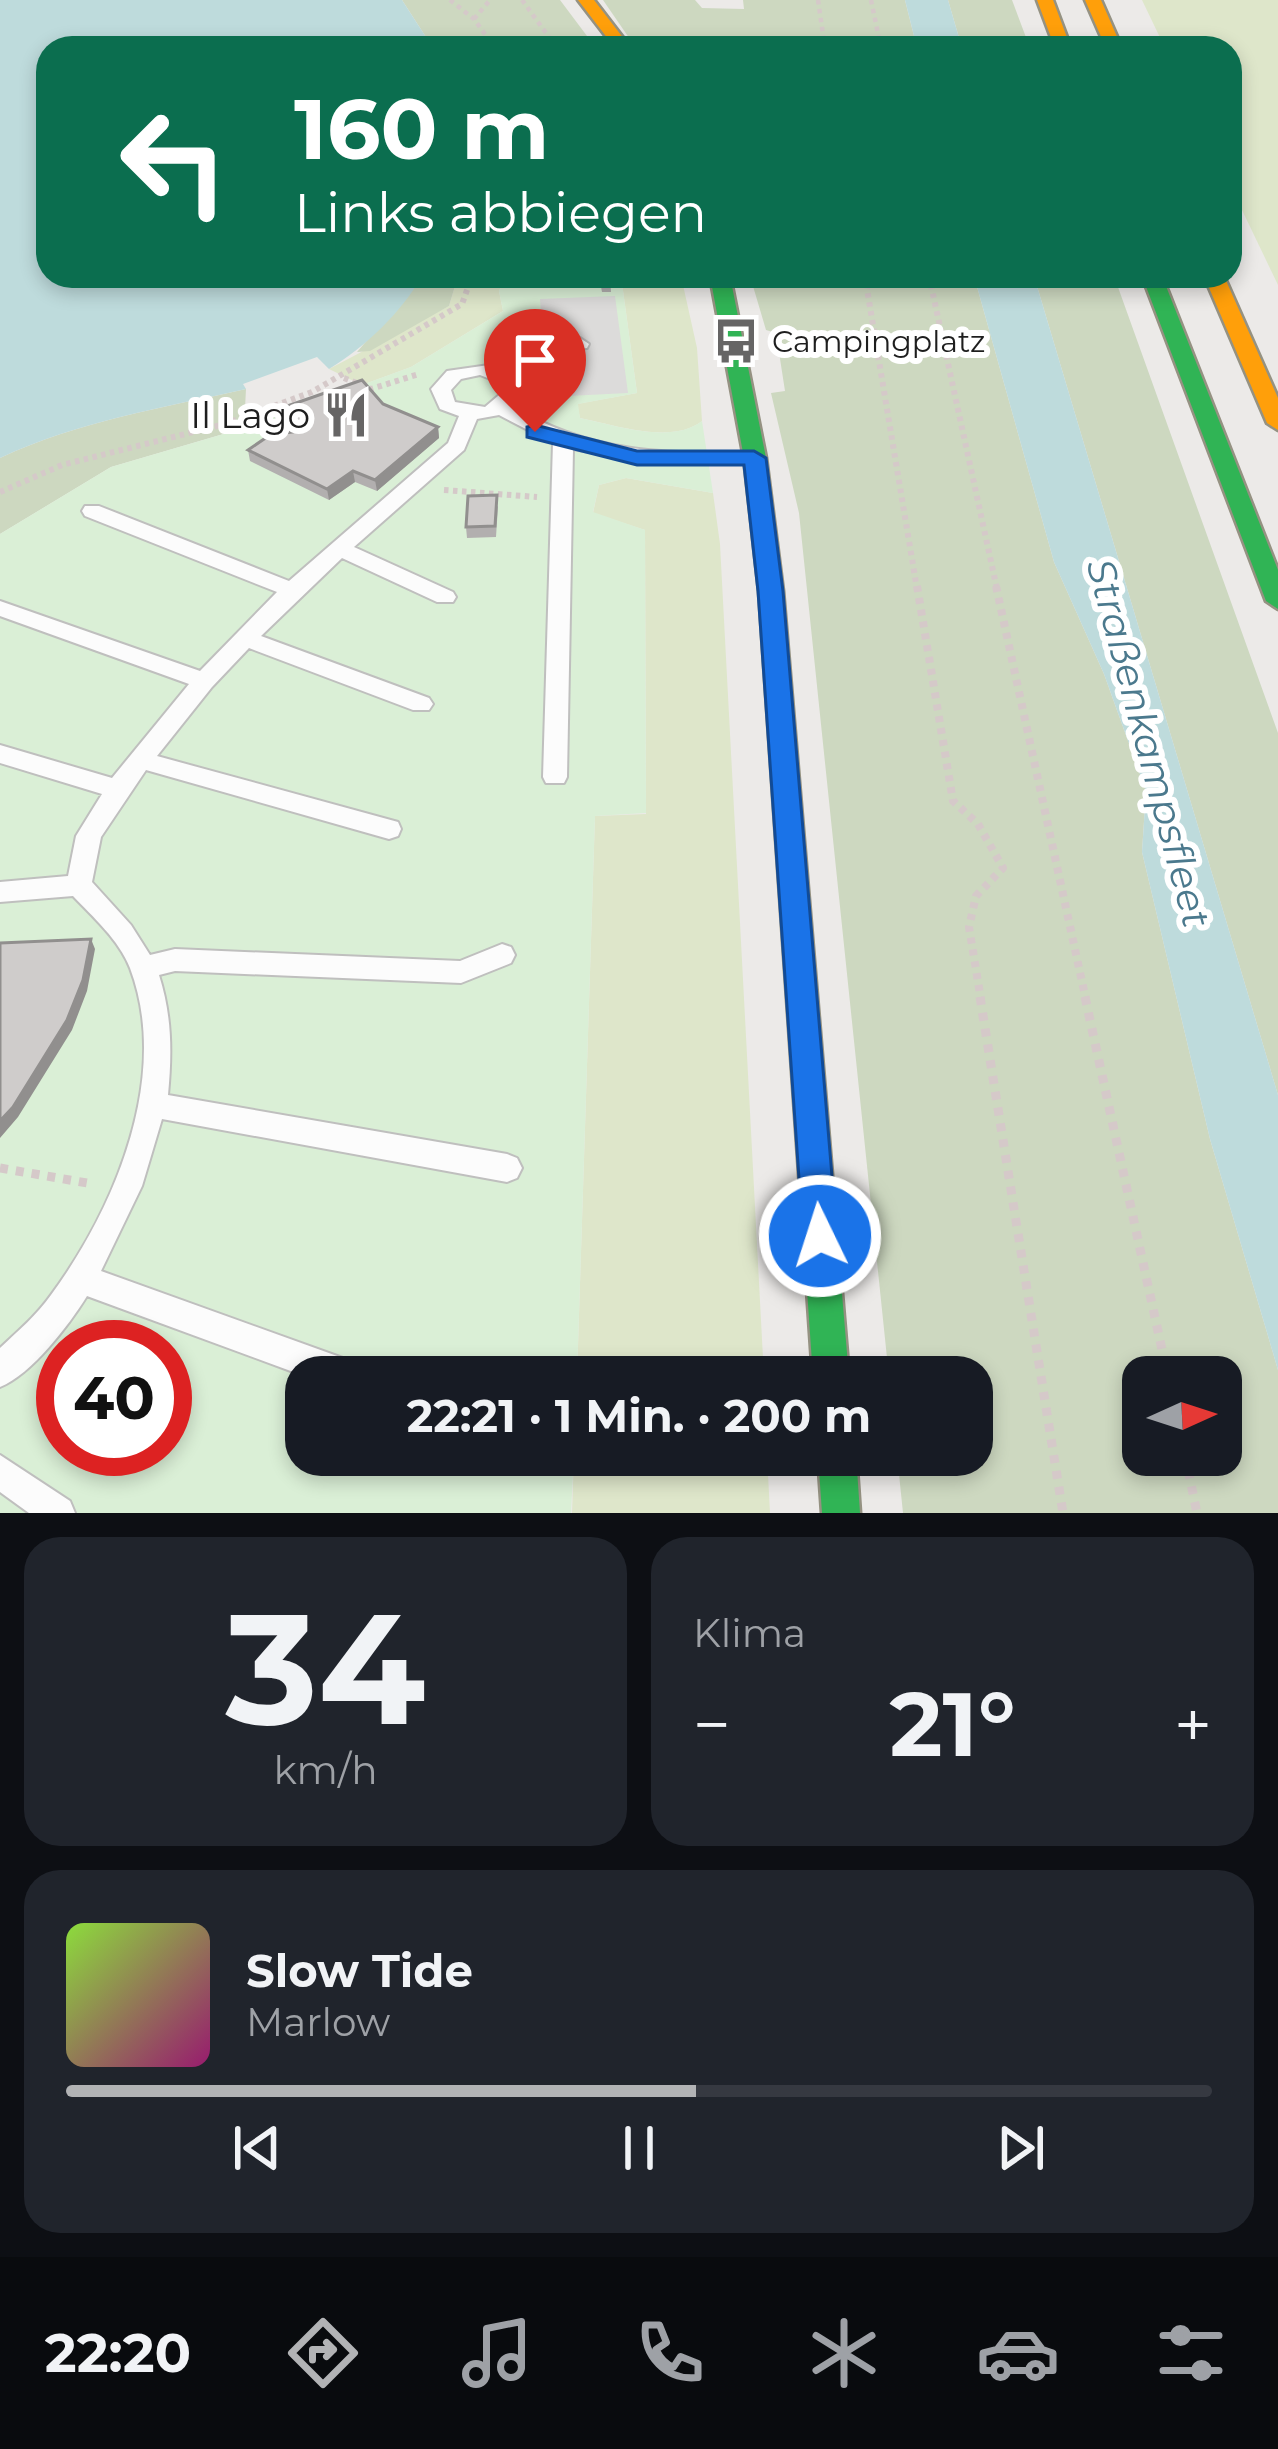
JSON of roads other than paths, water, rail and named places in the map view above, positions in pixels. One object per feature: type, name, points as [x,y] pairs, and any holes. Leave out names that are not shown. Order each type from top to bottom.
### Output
[{"type":"main road","points":[[586,0],[614,36]]},
{"type":"main road","points":[[1045,0],[1058,36]]},
{"type":"main road","points":[[1093,0],[1109,36]]},
{"type":"main road","points":[[722,288],[754,458],[771,591],[829,1356]]},
{"type":"main road","points":[[1157,288],[1278,601]]},
{"type":"main road","points":[[1219,288],[1278,423]]},
{"type":"main road","points":[[839,1476],[842,1513]]},
{"type":"lane","points":[[580,344],[533,348],[493,370],[466,370],[441,389],[447,405],[470,413],[502,408],[535,432],[563,442],[657,460],[754,458]]},
{"type":"lane","points":[[493,370],[513,382],[515,390],[502,408]]},
{"type":"lane","points":[[80,885],[89,836],[117,789],[204,681],[292,590],[458,446],[470,413]]},
{"type":"lane","points":[[555,777],[563,442]]},
{"type":"lane","points":[[92,511],[292,590]]},
{"type":"lane","points":[[340,549],[446,597]]},
{"type":"lane","points":[[0,608],[204,681]]},
{"type":"lane","points":[[246,639],[422,704]]},
{"type":"lane","points":[[0,754],[117,789]]},
{"type":"lane","points":[[141,760],[389,829]]},
{"type":"lane","points":[[0,892],[80,885]]},
{"type":"lane","points":[[0,1371],[62,1306],[79,1278],[124,1190],[153,1105],[159,1040],[144,968],[124,934],[80,885]]},
{"type":"lane","points":[[144,968],[176,960],[460,972],[502,955]]},
{"type":"lane","points":[[153,1105],[507,1168]]},
{"type":"lane","points":[[79,1278],[293,1356]]},
{"type":"lane","points":[[0,1472],[58,1513]]},
{"type":"water","points":[[0,0],[402,0],[425,36],[36,36],[36,288],[414,288],[381,328],[329,369],[317,357],[243,384],[246,389],[90,425],[0,458]]},
{"type":"water","points":[[905,0],[948,0],[958,36],[914,36]]},
{"type":"water","name":"Straßenkampsfleet","points":[[977,288],[1038,288],[1278,1095],[1278,1370],[1210,1139],[1142,852],[1146,791],[1104,674],[1054,562]]},
{"type":"place","name":"Campingplatz","points":[[736,341]]},
{"type":"place","name":"Il Lago","points":[[346,415]]}]
